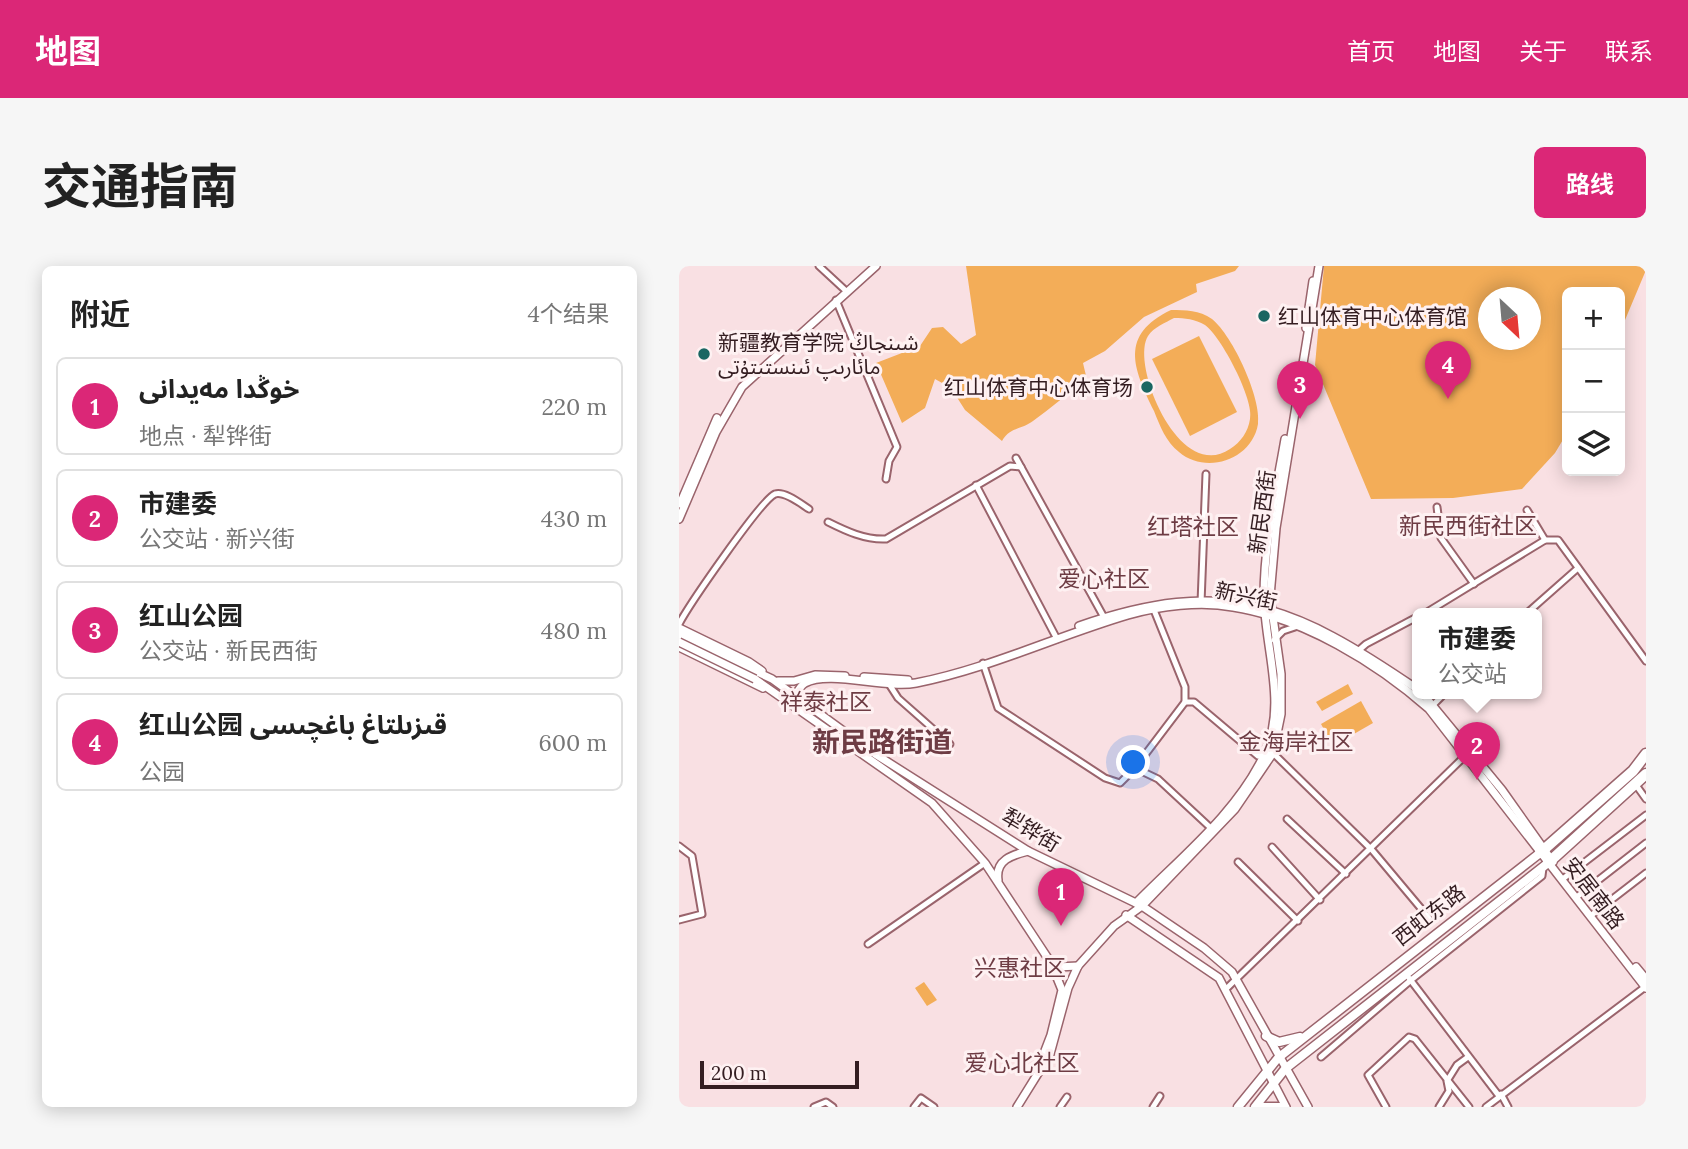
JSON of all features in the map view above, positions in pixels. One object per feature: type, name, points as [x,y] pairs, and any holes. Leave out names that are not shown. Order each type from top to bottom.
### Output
[{"type":"highway","name":"西虹东路","points":[[1543,850],[1633,771],[1646,754]]},
{"type":"highway","name":"西虹东路","points":[[1548,863],[1646,774]]},
{"type":"main road","points":[[679,519],[716,432],[737,393],[845,290],[874,266]]},
{"type":"main road","points":[[679,507],[711,431],[730,396],[874,266]]},
{"type":"main road","name":"新民西街","points":[[1269,753],[1275,690],[1268,612],[1276,528],[1316,266]]},
{"type":"main road","name":"新兴街","points":[[1105,620],[1201,602]]},
{"type":"main road","name":"新兴街","points":[[772,679],[784,683],[825,674],[912,680],[1152,604],[1201,602],[1268,612],[1358,651],[1412,686]]},
{"type":"main road","name":"新民西街","points":[[1078,966],[1251,789],[1269,753],[1282,714],[1281,674],[1268,612]]},
{"type":"main road","name":"新兴街","points":[[1268,612],[1353,655],[1412,694]]},
{"type":"main road","points":[[679,626],[749,662],[772,679]]},
{"type":"main road","points":[[679,635],[757,677],[790,704],[932,803],[985,863],[1051,962],[1062,990],[1051,1035],[1038,1067],[1015,1107]]},
{"type":"main road","name":"新兴街","points":[[790,704],[804,683],[913,684],[983,663],[1056,636]]},
{"type":"main road","points":[[679,645],[757,677]]},
{"type":"main road","points":[[679,645],[740,679],[774,692]]},
{"type":"main road","name":"犁铧街","points":[[757,677],[772,679],[874,754],[1028,851],[1139,905],[1205,948],[1233,972],[1266,1036],[1308,1107]]},
{"type":"main road","name":"新兴街","points":[[1418,699],[1429,709],[1543,850]]},
{"type":"main road","points":[[1428,699],[1543,850]]},
{"type":"main road","name":"安居南路","points":[[1543,850],[1548,863],[1646,987]]},
{"type":"main road","name":"西虹东路","points":[[1238,1107],[1279,1058],[1543,850]]},
{"type":"main road","points":[[998,882],[998,867],[1004,860],[1028,851]]},
{"type":"main road","name":"安居南路","points":[[1548,863],[1564,878],[1646,979]]},
{"type":"main road","name":"西虹东路","points":[[1255,1107],[1285,1069],[1408,976],[1548,863]]},
{"type":"main road","points":[[1126,915],[1210,971],[1226,989],[1286,1107]]},
{"type":"main road","points":[[1051,962],[1065,968],[1078,966]]},
{"type":"main road","points":[[1015,1107],[1049,1054],[1068,988],[1078,966]]},
{"type":"main road","points":[[1266,1036],[1279,1042],[1310,1034]]},
{"type":"main road","points":[[1263,1107],[1280,1107]]},
{"type":"street","points":[[820,266],[845,290]]},
{"type":"street","points":[[836,300],[897,447],[889,461],[886,479]]},
{"type":"street","points":[[1016,458],[1105,620]]},
{"type":"street","points":[[828,522],[849,532],[875,539],[886,538],[970,492],[976,485],[1010,466],[1021,467]]},
{"type":"street","points":[[1201,602],[1206,474]]},
{"type":"street","points":[[976,485],[1056,636]]},
{"type":"street","points":[[679,626],[753,518],[773,495],[781,493],[809,509]]},
{"type":"street","points":[[1437,507],[1441,538],[1474,584]]},
{"type":"street","points":[[1527,510],[1545,540]]},
{"type":"street","points":[[1434,608],[1545,540],[1558,540],[1646,661]]},
{"type":"street","points":[[1533,608],[1578,568]]},
{"type":"street","points":[[983,663],[998,708],[1105,778],[1120,783],[1135,768],[1185,702],[1185,687],[1154,610]]},
{"type":"street","points":[[1358,651],[1366,643],[1412,620]]},
{"type":"street","points":[[1275,640],[1283,631],[1296,627]]},
{"type":"street","points":[[889,684],[898,698],[950,744]]},
{"type":"street","points":[[1433,705],[1439,699]]},
{"type":"street","points":[[1185,702],[1194,702],[1258,755],[1269,753],[1372,850],[1429,918]]},
{"type":"street","points":[[1226,989],[1372,850],[1466,755]]},
{"type":"street","points":[[1135,768],[1158,779],[1212,829]]},
{"type":"street","points":[[1636,785],[1646,799]]},
{"type":"street","points":[[1564,878],[1646,815]]},
{"type":"street","points":[[1287,819],[1346,874]]},
{"type":"street","points":[[1578,896],[1646,844]]},
{"type":"street","points":[[679,846],[692,856],[702,914],[679,919]]},
{"type":"street","points":[[1272,847],[1320,900]]},
{"type":"street","points":[[1238,862],[1298,921]]},
{"type":"street","points":[[868,944],[985,863]]},
{"type":"street","points":[[1593,914],[1646,873]]},
{"type":"street","points":[[1321,1057],[1408,976],[1508,1107]]},
{"type":"street","points":[[1486,1107],[1646,987]]},
{"type":"street","points":[[1386,1107],[1369,1075],[1409,1037],[1415,1039],[1469,1107]]},
{"type":"street","points":[[1440,1107],[1449,1091],[1447,1081],[1457,1065],[1468,1056]]},
{"type":"street","points":[[1153,1107],[1160,1096]]},
{"type":"street","points":[[1060,1107],[1067,1097]]},
{"type":"street","points":[[914,1107],[921,1098],[935,1107]]},
{"type":"street","points":[[814,1107],[826,1102],[833,1107]]},
{"type":"shaded area","points":[[966,266],[1239,266],[1235,271],[1196,284],[1197,292],[1144,317],[1105,351],[1083,363],[1087,380],[1029,424],[1009,433],[1002,441],[965,410],[951,388],[935,379],[925,408],[902,423],[876,363],[920,346],[932,328],[943,327],[961,344],[976,335]]},
{"type":"shaded area","points":[[1324,266],[1646,266],[1625,320],[1625,287],[1562,287],[1562,441],[1555,453],[1522,489],[1453,498],[1371,499],[1315,365]]},
{"type":"shaded area","name":"红山体育中心体育场","points":[[1171,310],[1197,312],[1212,319],[1229,339],[1251,384],[1258,413],[1254,436],[1247,447],[1237,455],[1214,463],[1202,462],[1179,452],[1167,439],[1136,367],[1137,342],[1143,330]],"holes":[[[1174,318],[1197,321],[1212,331],[1242,384],[1250,419],[1243,436],[1230,449],[1211,455],[1193,450],[1177,436],[1163,416],[1153,393],[1146,370],[1144,350],[1153,330]]]},
{"type":"shaded area","points":[[1199,336],[1237,412],[1190,436],[1152,359]]},
{"type":"shaded area","points":[[1348,684],[1353,694],[1322,711],[1316,702]]},
{"type":"shaded area","points":[[1361,701],[1373,723],[1333,746],[1321,724]]},
{"type":"shaded area","points":[[924,982],[937,1000],[927,1006],[915,988]]},
{"type":"place","name":"红山体育中心体育馆","points":[[1264,316]]},
{"type":"place","name":"新疆教育学院 شىنجاڭ مائارىپ ئىنستىتۇتى","points":[[704,354]]},
{"type":"place","name":"红山体育中心体育场","points":[[1147,387]]},
{"type":"place","name":"红山公园 قىزىلتاغ باغچىسى","points":[[1448,399]]},
{"type":"place","name":"红山公园","points":[[1300,419]]},
{"type":"place","name":"市建委","points":[[1477,780]]},
{"type":"place","name":"خوڭدا مەيدانى","points":[[1061,926]]},
{"type":"district","name":"新民西街社区","points":[[1468,525]]},
{"type":"district","name":"红塔社区","points":[[1193,526]]},
{"type":"district","name":"爱心社区","points":[[1104,578]]},
{"type":"district","name":"祥泰社区","points":[[826,701]]},
{"type":"district","name":"金海岸社区","points":[[1296,741]]},
{"type":"district","name":"新民路街道","points":[[882,742]]},
{"type":"district","name":"兴惠社区","points":[[1020,967]]},
{"type":"district","name":"爱心北社区","points":[[1022,1062]]}]
